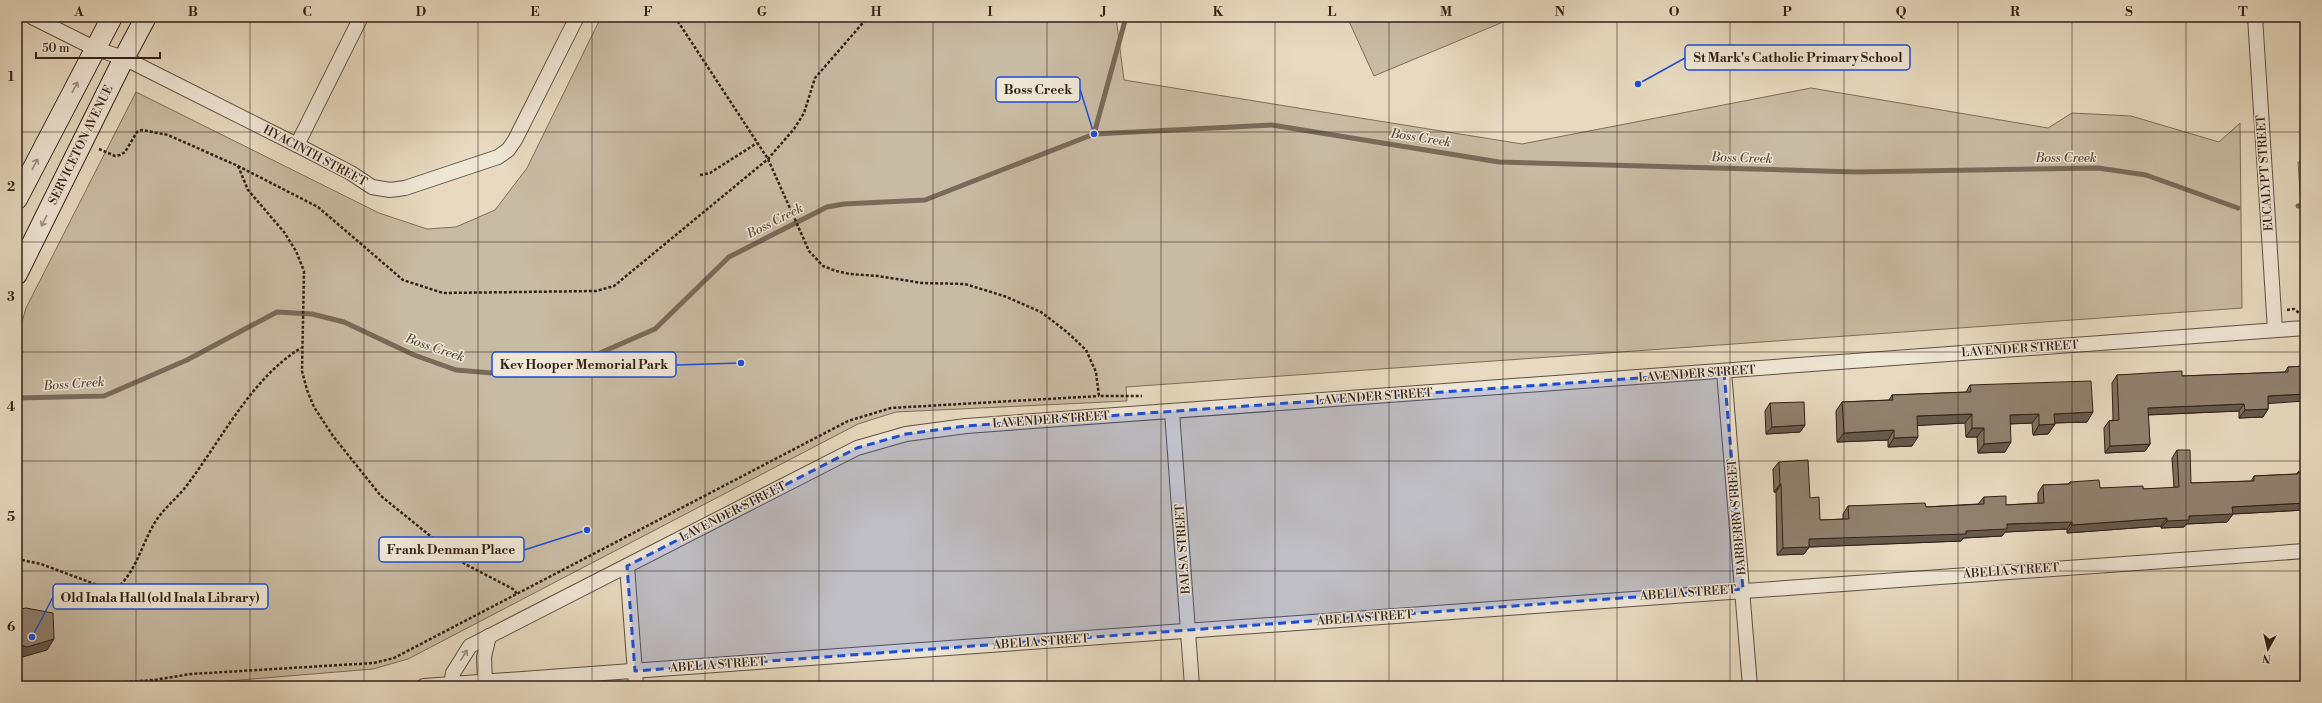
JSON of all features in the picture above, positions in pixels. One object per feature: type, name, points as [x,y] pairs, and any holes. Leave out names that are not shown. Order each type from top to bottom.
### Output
[{"type":"main road","points":[[17,199],[112,17]]},
{"type":"main road","name":"SERVICETON AVENUE","points":[[17,274],[84,142],[124,58],[146,17]]},
{"type":"street","name":"HYACINTH STREET","points":[[32,17],[96,49],[124,58],[351,173],[372,187],[390,190],[405,188],[498,157],[508,150],[515,140],[577,17]]},
{"type":"street","points":[[297,145],[361,17]]},
{"type":"street","name":"EUCALYPT STREET","points":[[2255,17],[2275,330]]},
{"type":"street","name":"LAVENDER STREET","points":[[451,684],[453,673],[470,646],[857,448],[906,434],[966,426],[1724,372],[2305,328]]},
{"type":"street","name":"BARBERRY STREET","points":[[1724,372],[1750,686]]},
{"type":"street","name":"BALSA STREET","points":[[1172,412],[1192,686]]},
{"type":"street","name":"ABELIA STREET","points":[[424,686],[1189,632],[1743,589],[2305,551]]},
{"type":"street","points":[[627,566],[636,686]]},
{"type":"street","points":[[485,682],[484,657],[489,636]]},
{"type":"path","points":[[675,17],[768,159],[801,236],[809,251],[823,266],[836,271],[922,283],[965,284],[1004,296],[1041,312],[1067,332],[1086,350],[1096,372],[1099,396]]},
{"type":"path","points":[[84,142],[107,153],[120,155],[124,152],[137,132],[142,130],[168,135],[238,166],[318,207],[403,280],[443,293],[596,291],[614,286],[768,159],[794,129],[804,113],[815,78],[868,17]]},
{"type":"path","points":[[700,175],[710,173],[757,143]]},
{"type":"path","points":[[238,166],[248,190],[284,232],[296,251],[304,271],[305,333],[302,348],[302,372],[306,390],[314,408],[333,436],[381,496],[465,564],[513,589],[518,594]]},
{"type":"path","points":[[2274,311],[2294,309],[2302,315],[2305,314]]},
{"type":"path","points":[[17,559],[41,564],[108,589],[116,589],[123,583],[138,559],[154,523],[184,489],[260,384],[287,357],[302,348]]},
{"type":"path","points":[[70,686],[154,680],[191,674],[374,663],[394,658],[848,421],[869,413],[909,406],[1099,396],[1146,396]]},
{"type":"path","points":[[17,685],[31,686]]},
{"type":"highlighted area","points":[[1724,372],[1743,589],[635,671],[627,566],[857,448],[906,434],[966,426]]},
{"type":"shaded area","points":[[601,17],[1116,17],[1124,80],[1522,144],[1811,88],[2048,128],[2072,113],[2131,116],[2219,142],[2240,123],[2242,308],[1126,387],[1127,401],[896,412],[858,424],[408,659],[373,669],[168,686],[17,686],[17,339],[26,308],[136,92],[379,213],[427,229],[456,227],[495,210],[527,168]]},
{"type":"shaded area","points":[[1347,17],[1515,17],[1374,76]]},
{"type":"shaded area","points":[[2305,161],[2305,262],[2298,162]]},
{"type":"building","points":[[2305,366],[2305,394],[2268,396],[2268,409],[2245,410],[2244,404],[2148,408],[2150,444],[2110,446],[2109,421],[2119,420],[2117,375],[2182,371],[2182,376],[2288,372],[2288,367]]},
{"type":"building","points":[[2091,381],[2093,412],[2054,414],[2055,424],[2039,425],[2039,414],[2010,415],[2011,442],[1984,444],[1984,428],[1972,428],[1972,414],[1917,416],[1918,437],[1894,438],[1894,430],[1844,433],[1842,402],[1893,400],[1892,395],[1971,392],[1970,385]]},
{"type":"building","points":[[1804,402],[1805,425],[1772,427],[1770,403]]},
{"type":"building","points":[[2177,450],[2190,450],[2191,483],[2254,481],[2254,476],[2298,474],[2298,472],[2305,472],[2305,503],[2232,507],[2233,514],[2189,516],[2189,520],[2167,521],[2167,518],[2072,525],[2072,522],[2007,524],[2007,529],[1966,531],[1966,534],[1809,539],[1809,547],[1783,548],[1779,462],[1808,460],[1810,498],[1819,497],[1820,520],[1849,519],[1848,506],[1925,503],[1926,507],[1984,504],[1984,497],[2006,496],[2006,505],[2044,503],[2043,485],[2070,484],[2070,482],[2099,480],[2100,488],[2143,486],[2143,489],[2179,487]]},
{"type":"building","points":[[26,608],[53,613],[54,639],[27,647],[17,644],[17,610]]},
{"type":"waterway","points":[[1094,134],[1126,17]]},
{"type":"waterway","name":"Boss Creek","points":[[17,398],[104,396],[187,360],[277,312],[312,314],[344,322],[414,355],[456,370],[516,375],[561,370],[655,329],[729,257],[827,207],[844,204],[925,200],[1094,134],[1272,125],[1499,162],[1856,172],[2098,168],[2146,175],[2238,208]]},
{"type":"waterway","name":"Boss Creek","points":[[2298,206],[2305,205]]},
{"type":"place","name":"St Mark's Catholic Primary School","points":[[1638,84]]},
{"type":"place","name":"Boss Creek","points":[[1094,134]]},
{"type":"place","name":"Kev Hooper Memorial Park","points":[[741,363]]},
{"type":"place","name":"Frank Denman Place","points":[[587,530]]},
{"type":"place","name":"Old Inala Hall (old Inala Library)","points":[[32,637]]}]
